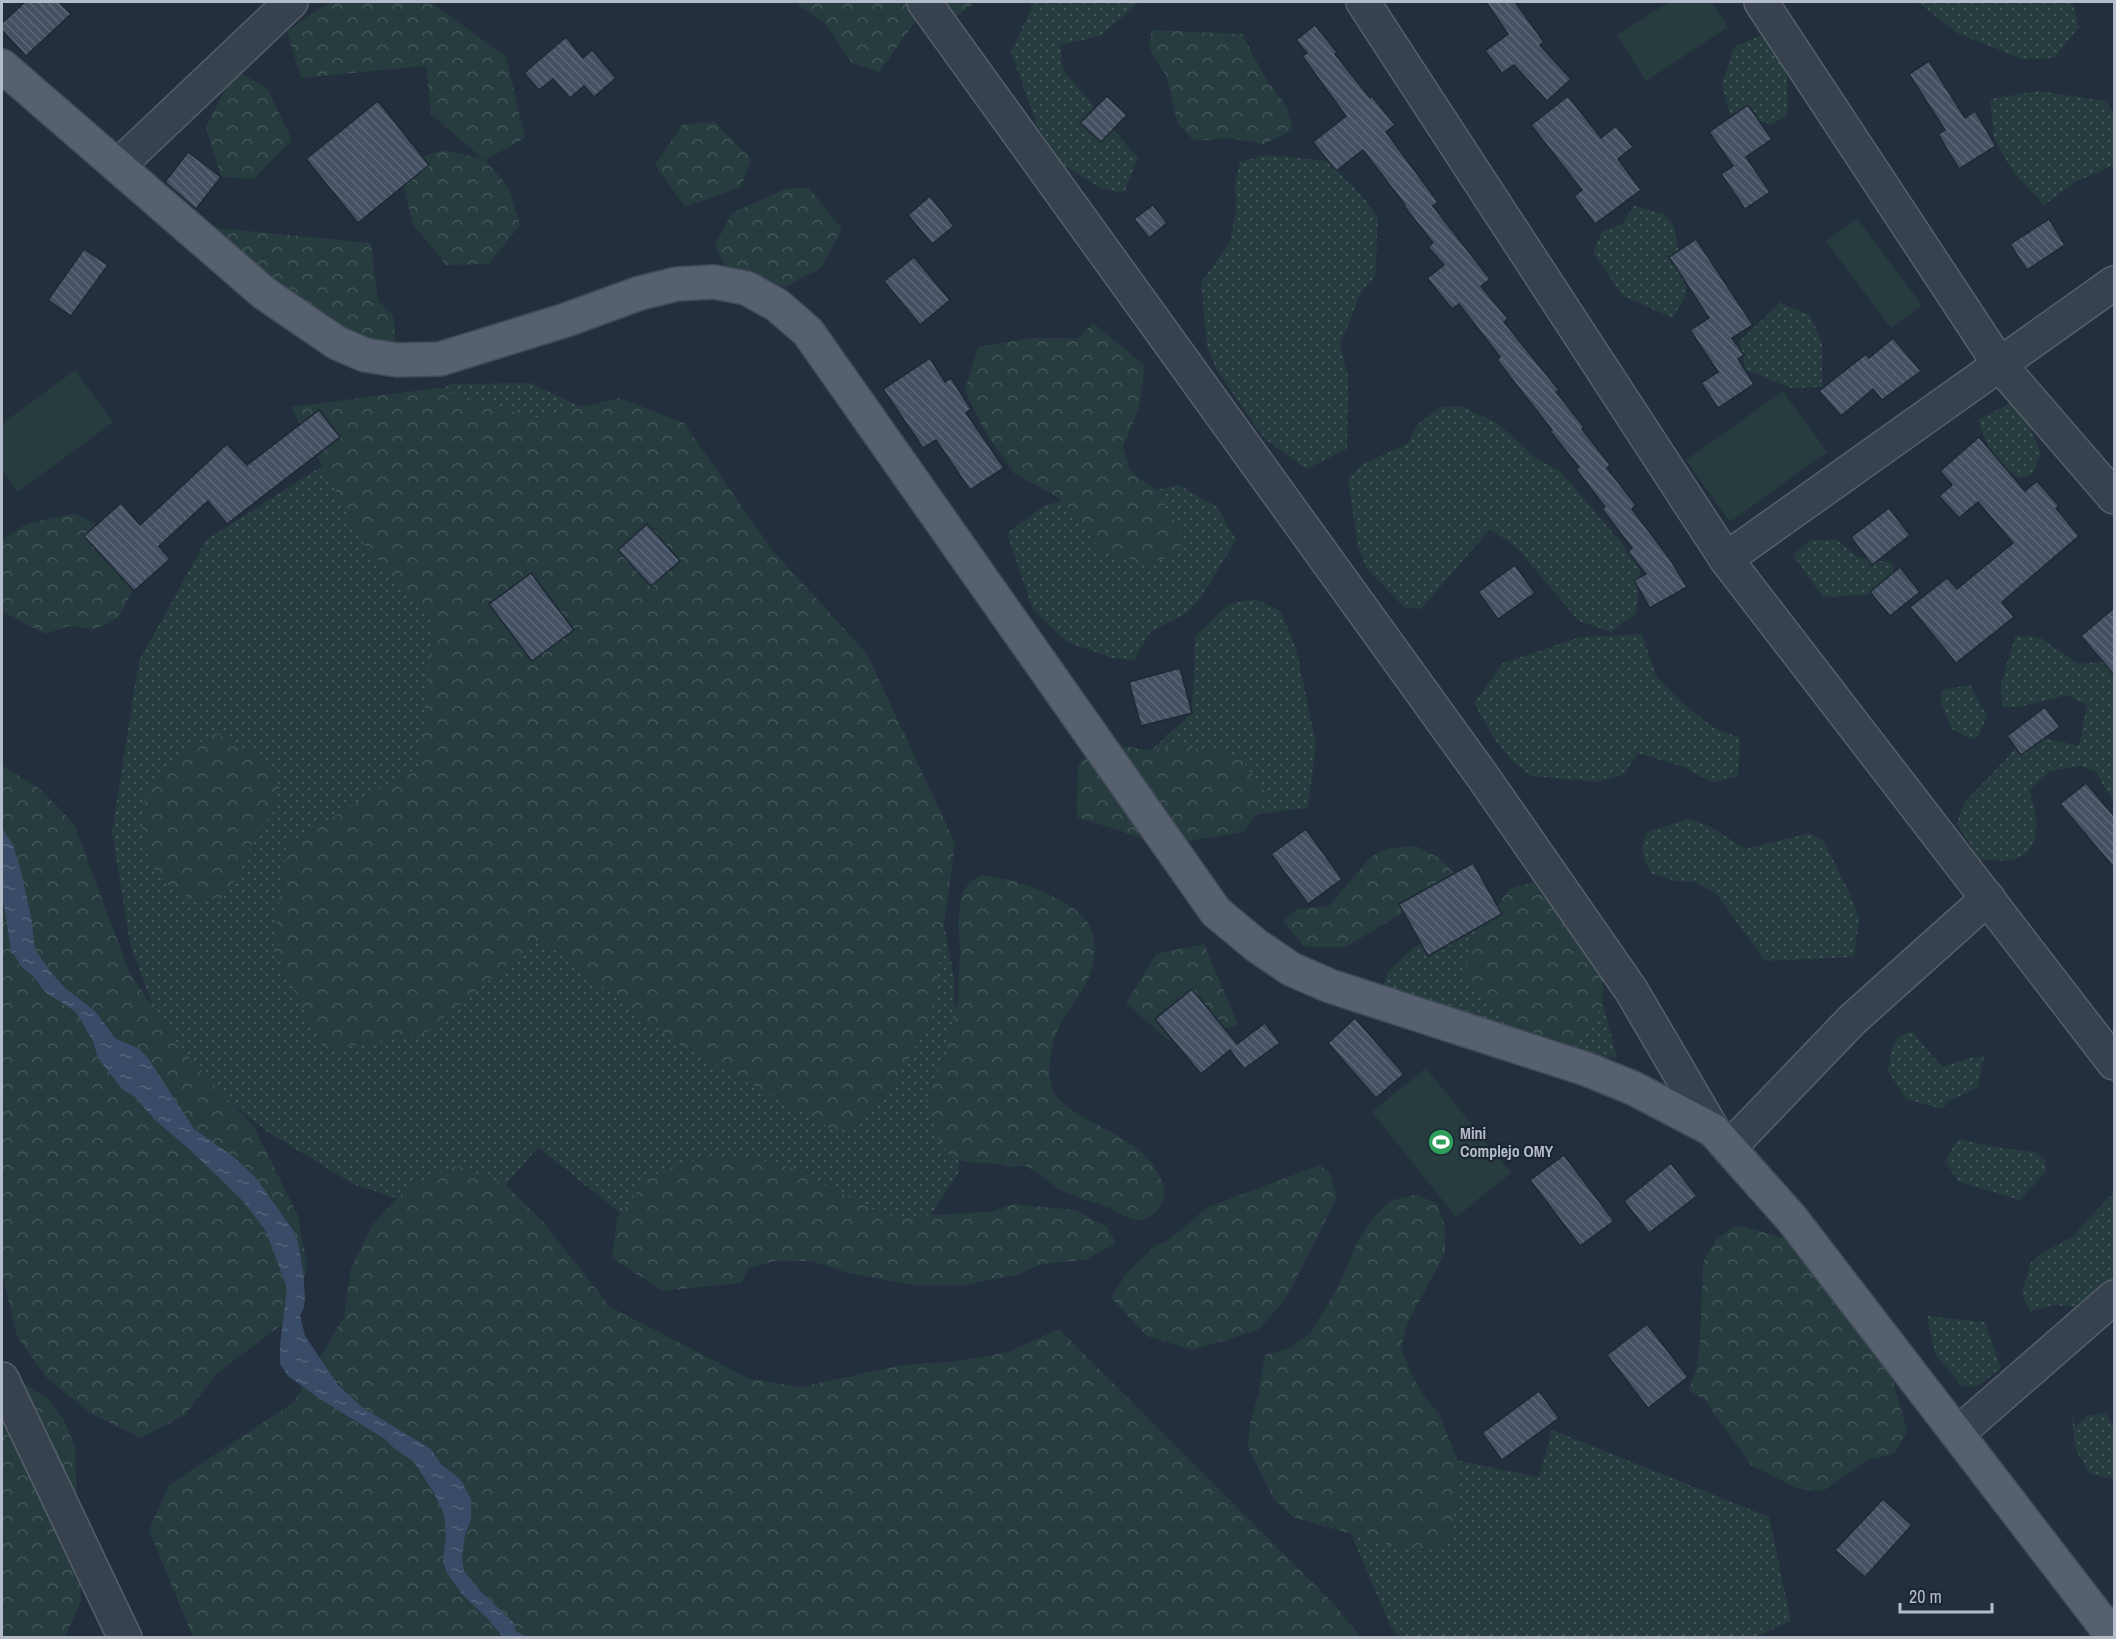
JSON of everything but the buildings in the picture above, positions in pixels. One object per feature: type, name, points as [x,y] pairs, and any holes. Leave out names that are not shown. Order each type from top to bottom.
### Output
[{"type":"main road","points":[[2,66],[264,293],[337,343],[365,355],[397,360],[440,359],[566,320],[640,293],[677,284],[714,282],[746,288],[777,305],[808,332],[1216,912],[1257,946],[1291,969],[1330,987],[1586,1069],[1633,1088],[1721,1139],[1792,1219],[2114,1638]]},
{"type":"street","points":[[118,166],[291,2]]},
{"type":"street","points":[[924,2],[1481,774],[1631,990],[1721,1139],[1988,898]]},
{"type":"street","points":[[1363,2],[1726,559],[2115,1063]]},
{"type":"street","points":[[1761,2],[2000,365],[2115,497]]},
{"type":"street","points":[[1726,559],[2115,283]]},
{"type":"street","points":[[1957,1434],[2115,1297]]},
{"type":"street","points":[[2,1379],[125,1638]]},
{"type":"green space","points":[[329,2],[431,2],[506,57],[525,138],[485,160],[509,188],[520,225],[489,264],[446,265],[413,224],[398,163],[445,150],[483,159],[431,114],[426,66],[301,78],[287,31]]},
{"type":"green space","points":[[798,2],[976,2],[954,18],[915,22],[879,72],[852,63],[824,22],[799,6]]},
{"type":"green space","points":[[1031,2],[1140,2],[1100,36],[1060,45],[1063,70],[1138,158],[1124,193],[1100,188],[1059,162],[1037,125],[1011,52],[1031,9]]},
{"type":"green space","points":[[1669,2],[1712,2],[1728,27],[1646,81],[1617,35]]},
{"type":"green space","points":[[1918,2],[2072,2],[2079,27],[2054,58],[2022,59],[1957,33]]},
{"type":"green space","points":[[1152,30],[1242,34],[1267,81],[1286,105],[1293,130],[1264,144],[1228,138],[1194,141],[1178,124],[1166,75],[1153,57],[1149,43]]},
{"type":"green space","points":[[1764,34],[1787,65],[1787,115],[1772,124],[1730,115],[1722,85],[1734,47]]},
{"type":"green space","points":[[235,70],[267,88],[292,140],[254,179],[221,177],[206,127]]},
{"type":"green space","points":[[2038,91],[2106,101],[2114,115],[2114,165],[2075,182],[2044,205],[2014,173],[1994,139],[1990,99]]},
{"type":"green space","points":[[715,122],[751,159],[741,187],[685,207],[655,165],[683,124]]},
{"type":"green space","points":[[1267,155],[1327,161],[1363,197],[1378,218],[1375,277],[1361,292],[1340,345],[1348,377],[1347,449],[1306,469],[1264,438],[1216,369],[1207,345],[1201,283],[1230,242],[1236,210],[1235,184],[1240,162]]},
{"type":"green space","points":[[809,188],[842,229],[821,268],[785,287],[728,273],[715,245],[732,213],[785,189]]},
{"type":"green space","points":[[1634,206],[1664,214],[1674,226],[1687,293],[1673,318],[1623,296],[1593,253],[1602,231],[1622,224]]},
{"type":"green space","points":[[1857,218],[1922,305],[1891,328],[1826,241]]},
{"type":"green space","points":[[216,228],[371,243],[378,301],[393,315],[398,363],[330,359],[216,267]]},
{"type":"green space","points":[[1780,303],[1810,315],[1822,343],[1822,387],[1791,388],[1746,370],[1739,342]]},
{"type":"green space","points":[[1093,323],[1145,366],[1139,408],[1123,447],[1130,471],[1156,490],[1185,540],[1173,556],[1146,564],[1100,550],[1063,500],[1015,474],[985,432],[965,390],[978,347],[1034,338],[1079,338]]},
{"type":"green space","points":[[75,370],[113,422],[18,492],[2,470],[2,424]]},
{"type":"green space","points":[[531,383],[607,420],[825,608],[917,788],[954,977],[959,1172],[891,1275],[647,1235],[538,1147],[473,1223],[353,1184],[268,1132],[170,1055],[130,943],[112,832],[139,661],[206,540],[451,384]]},
{"type":"green space","points":[[438,388],[534,418],[619,398],[684,423],[772,550],[867,654],[955,843],[932,1016],[887,1098],[839,1133],[675,1042],[540,939],[425,1033],[325,1051],[273,949],[287,844],[420,766],[433,621],[363,543],[291,407]]},
{"type":"green space","points":[[1783,391],[1827,452],[1730,522],[1686,460]]},
{"type":"green space","points":[[2010,403],[2030,427],[2041,453],[2032,474],[2019,478],[1994,461],[1978,420]]},
{"type":"green space","points":[[1461,406],[1498,424],[1536,458],[1561,472],[1624,546],[1640,570],[1636,613],[1611,632],[1579,621],[1516,547],[1490,529],[1421,609],[1404,607],[1367,569],[1358,547],[1348,479],[1362,464],[1407,444],[1418,424],[1440,407]]},
{"type":"green space","points":[[1179,485],[1217,507],[1236,540],[1201,597],[1187,613],[1150,632],[1134,660],[1112,658],[1067,642],[1033,610],[1007,533],[1044,506],[1090,492],[1148,492]]},
{"type":"green space","points":[[75,513],[141,548],[142,574],[118,618],[95,629],[68,626],[45,634],[2,611],[2,540],[26,524]]},
{"type":"green space","points":[[1810,540],[1837,540],[1857,557],[1892,563],[1897,588],[1876,594],[1823,597],[1793,555]]},
{"type":"green space","points":[[1255,599],[1280,611],[1296,648],[1316,745],[1308,808],[1238,816],[1147,754],[1192,713],[1195,637],[1229,604]]},
{"type":"green space","points":[[1642,634],[1656,676],[1681,702],[1714,728],[1740,738],[1738,776],[1712,783],[1687,768],[1638,753],[1624,774],[1599,782],[1531,776],[1512,761],[1494,738],[1474,703],[1503,663],[1581,637]]},
{"type":"green space","points":[[2016,635],[2040,638],[2079,664],[2114,660],[2114,800],[2096,772],[2080,766],[2050,771],[2029,790],[2036,820],[2031,848],[2024,855],[2014,859],[1980,860],[1957,824],[1964,803],[2010,755],[2024,733],[2079,746],[2087,705],[2068,695],[2019,707],[2002,707],[2001,683]]},
{"type":"green space","points":[[1970,685],[1987,716],[1978,737],[1971,739],[1952,729],[1941,703],[1942,690]]},
{"type":"green space","points":[[216,733],[268,762],[280,787],[274,811],[257,832],[237,878],[221,899],[200,900],[176,891],[162,879],[152,864],[145,847],[142,829],[143,810],[148,792],[163,769],[184,752]]},
{"type":"green space","points":[[1100,743],[1148,750],[1181,746],[1238,755],[1269,797],[1244,832],[1163,845],[1077,817],[1078,765]]},
{"type":"green space","points":[[2,765],[40,789],[74,824],[130,974],[186,1055],[254,1127],[298,1216],[307,1266],[294,1315],[215,1375],[185,1415],[141,1438],[90,1413],[47,1378],[17,1336],[2,1272]]},
{"type":"green space","points":[[1688,819],[1709,826],[1746,849],[1810,833],[1823,840],[1852,898],[1859,919],[1854,957],[1765,961],[1718,896],[1697,882],[1676,881],[1652,874],[1643,853],[1647,832]]},
{"type":"green space","points":[[1416,846],[1439,858],[1453,872],[1441,889],[1346,947],[1305,947],[1283,921],[1297,909],[1329,906],[1371,857],[1390,848]]},
{"type":"green space","points":[[980,875],[1015,881],[1043,892],[1076,910],[1091,928],[1095,954],[1092,967],[1088,979],[1056,1034],[1050,1061],[1050,1082],[1059,1099],[1071,1110],[1122,1138],[1152,1163],[1161,1179],[1165,1194],[1157,1209],[1145,1219],[1132,1219],[1110,1208],[1065,1192],[1026,1166],[1011,1167],[957,1159],[947,1152],[939,1138],[926,1100],[947,1052],[953,1015],[958,1002],[960,950],[958,922],[962,894],[969,883]]},
{"type":"green space","points":[[1533,882],[1556,889],[1603,980],[1602,1005],[1591,1027],[1569,1042],[1542,1044],[1519,1030],[1479,994],[1465,974],[1470,947],[1509,889]]},
{"type":"green space","points":[[1502,914],[1595,976],[1617,1057],[1508,1058],[1483,1050],[1462,1048],[1367,1005],[1375,1005],[1389,971],[1413,948],[1438,934]]},
{"type":"green space","points":[[1204,944],[1238,1025],[1168,1040],[1126,1003],[1156,954]]},
{"type":"green space","points":[[1912,1032],[1942,1067],[1969,1058],[1984,1056],[1978,1087],[1948,1102],[1942,1109],[1906,1099],[1888,1071],[1891,1052],[1896,1041],[1899,1037]]},
{"type":"green space","name":"Mini Complejo OMY","points":[[1426,1068],[1511,1173],[1456,1217],[1372,1112]]},
{"type":"green space","points":[[1958,1139],[2034,1152],[2045,1160],[2047,1171],[2020,1200],[1959,1182],[1945,1161]]},
{"type":"green space","points":[[708,1156],[751,1158],[793,1168],[872,1209],[896,1217],[989,1212],[1014,1204],[1075,1210],[1107,1227],[1116,1243],[1085,1260],[1041,1264],[1020,1274],[958,1286],[913,1285],[848,1273],[813,1261],[775,1261],[749,1268],[741,1283],[663,1291],[612,1258],[617,1218],[647,1179],[664,1170]]},
{"type":"green space","points":[[1320,1165],[1331,1175],[1337,1198],[1285,1300],[1258,1330],[1193,1350],[1147,1336],[1111,1298],[1126,1274],[1157,1244],[1167,1241],[1208,1207]]},
{"type":"green space","points":[[456,1166],[505,1184],[544,1223],[610,1307],[748,1378],[800,1387],[903,1365],[952,1362],[1009,1352],[1059,1329],[1335,1605],[1360,1637],[193,1637],[149,1530],[169,1485],[294,1402],[344,1317],[351,1268],[373,1224],[408,1187]]},
{"type":"green space","points":[[2114,1192],[2114,1298],[2079,1307],[2055,1305],[2030,1311],[2022,1294],[2031,1262],[2047,1250],[2071,1238]]},
{"type":"green space","points":[[1415,1195],[1437,1203],[1445,1227],[1445,1253],[1408,1322],[1401,1347],[1423,1395],[1439,1414],[1458,1461],[1458,1491],[1449,1540],[1426,1552],[1400,1548],[1293,1517],[1274,1499],[1248,1448],[1250,1423],[1258,1396],[1265,1355],[1289,1348],[1310,1333],[1337,1289],[1357,1243],[1371,1220],[1390,1201]]},
{"type":"green space","points":[[1738,1225],[1790,1240],[1806,1259],[1834,1301],[1874,1335],[1893,1381],[1907,1431],[1894,1454],[1868,1460],[1823,1491],[1798,1489],[1751,1465],[1704,1399],[1689,1391],[1697,1367],[1700,1340],[1703,1262],[1717,1238]]},
{"type":"green space","points":[[1927,1316],[1985,1322],[2001,1368],[1976,1387],[1962,1386],[1935,1354]]},
{"type":"green space","points":[[2,1375],[26,1385],[48,1399],[64,1420],[75,1447],[81,1601],[65,1637],[2,1637]]},
{"type":"green space","points":[[2072,1413],[2075,1427],[2087,1416],[2107,1413],[2114,1430],[2114,1476],[2112,1479],[2089,1473],[2075,1448]]},
{"type":"green space","points":[[1552,1430],[1769,1517],[1791,1621],[1753,1638],[1399,1637],[1390,1625],[1353,1539],[1367,1451],[1390,1447],[1539,1477]]},
{"type":"water","points":[[2,828],[13,845],[20,867],[31,917],[35,949],[65,988],[95,1011],[115,1038],[139,1049],[148,1058],[194,1129],[235,1158],[256,1178],[293,1230],[298,1242],[305,1298],[300,1316],[305,1336],[338,1385],[363,1408],[431,1449],[441,1464],[461,1480],[471,1499],[471,1519],[465,1535],[462,1558],[464,1571],[480,1591],[514,1623],[516,1631],[526,1637],[503,1637],[462,1594],[447,1573],[443,1561],[446,1534],[444,1514],[433,1491],[413,1461],[385,1439],[320,1399],[288,1376],[280,1364],[280,1344],[287,1288],[266,1231],[242,1200],[155,1120],[135,1097],[122,1089],[98,1058],[93,1041],[76,1012],[44,991],[35,978],[22,967],[11,950],[2,893]]},
{"type":"place","name":"Mini Complejo OMY","points":[[1441,1142]]}]
